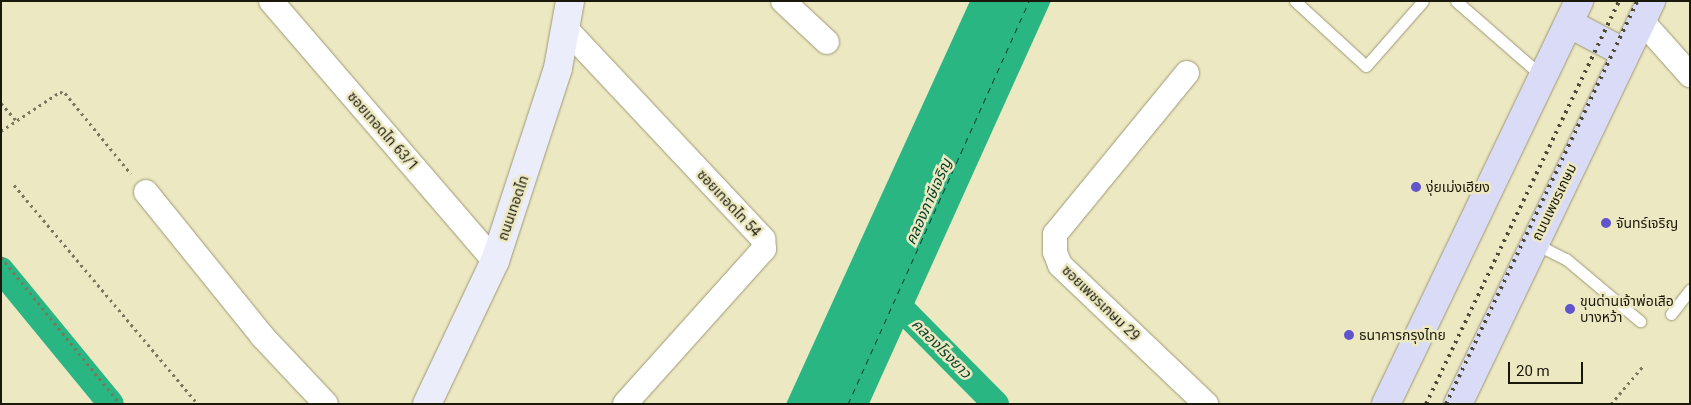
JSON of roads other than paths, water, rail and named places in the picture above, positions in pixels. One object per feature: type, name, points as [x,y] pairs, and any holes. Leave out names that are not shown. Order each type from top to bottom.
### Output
[{"type":"main road","name":"ถนนเทอดไท","points":[[427,404],[495,261],[558,68],[567,30],[570,1]]},
{"type":"main road","name":"ถนนเพชรเกษม","points":[[1458,404],[1646,11]]},
{"type":"main road","points":[[1386,404],[1574,12],[1625,53]]},
{"type":"street","name":"ซอยเทอดไท 63/1","points":[[271,1],[495,261]]},
{"type":"street","points":[[783,1],[827,42]]},
{"type":"street","points":[[1646,11],[1690,75]]},
{"type":"street","name":"ซอยเทอดไท 54","points":[[567,30],[763,239],[764,249],[626,404]]},
{"type":"street","name":"ซอยเพชรเกษม 29","points":[[1187,73],[1055,234],[1055,252],[1060,265],[1206,404]]},
{"type":"street","points":[[146,192],[262,336],[326,404]]},
{"type":"lane","points":[[1295,1],[1366,66],[1422,1]]},
{"type":"lane","points":[[1456,1],[1543,77]]},
{"type":"lane","points":[[1534,243],[1566,259],[1640,321]]},
{"type":"lane","points":[[1671,314],[1690,290]]},
{"type":"water","name":"คลองภาษีเจริญ","points":[[970,1],[1051,1],[869,404],[786,404]]},
{"type":"waterway","points":[[1,270],[111,404]]},
{"type":"waterway","name":"คลองโรงยาว","points":[[887,294],[996,404]]},
{"type":"railway","points":[[1426,404],[1619,1]]},
{"type":"railway","points":[[1446,404],[1637,1]]},
{"type":"place","name":"งุ่ยเม่งเฮียง","points":[[1416,187]]},
{"type":"place","name":"จันทร์เจริญ","points":[[1606,223]]},
{"type":"place","name":"ขุนด่านเจ้าพ่อเสือ บางหว้า","points":[[1570,309]]},
{"type":"place","name":"ธนาคารกรุงไทย","points":[[1349,335]]}]
